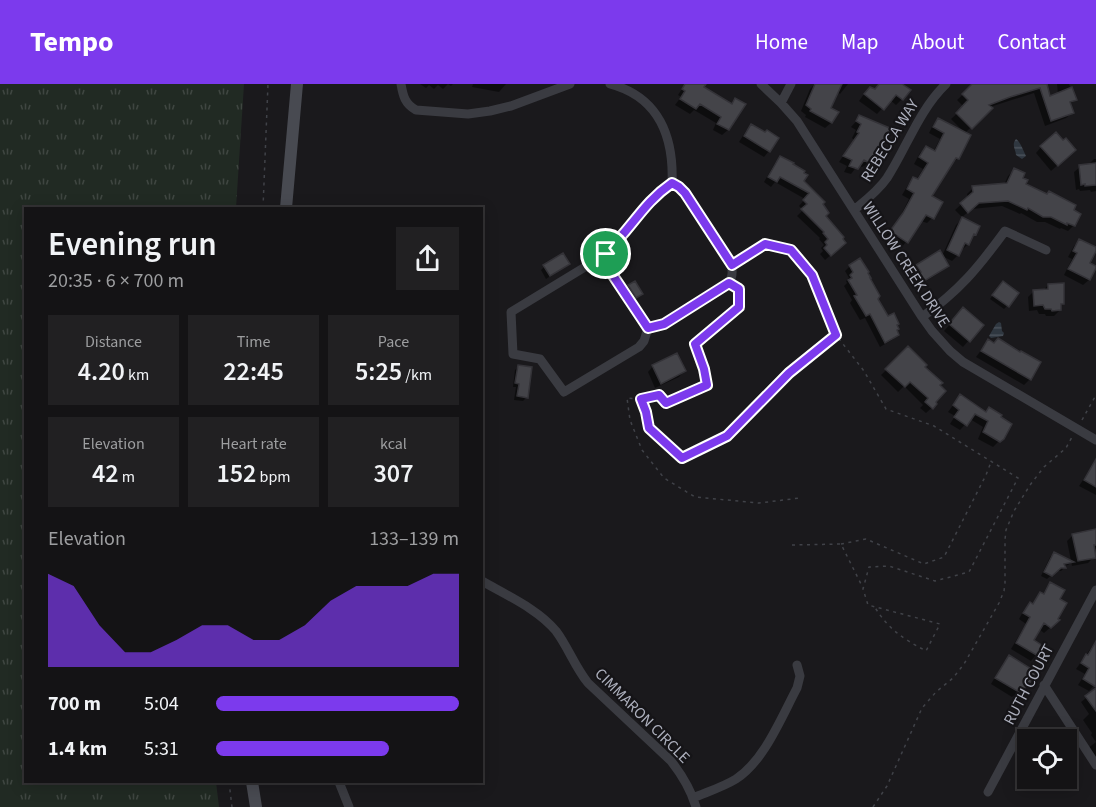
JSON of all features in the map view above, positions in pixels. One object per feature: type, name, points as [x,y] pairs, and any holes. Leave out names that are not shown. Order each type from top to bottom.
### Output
[{"type":"main road","points":[[286,207],[297,84]]},
{"type":"main road","points":[[252,783],[256,807]]},
{"type":"street","points":[[401,84],[405,100],[416,110],[468,114],[512,106],[570,84]]},
{"type":"street","points":[[610,84],[640,98],[661,122],[669,144],[672,183]]},
{"type":"street","name":"WILLOW CREEK DRIVE","points":[[761,84],[781,103],[806,134],[922,317],[944,344],[963,362],[1096,440]]},
{"type":"street","points":[[781,103],[791,84]]},
{"type":"street","name":"REBECCA WAY","points":[[854,210],[872,195],[887,177],[926,108],[946,84]]},
{"type":"street","points":[[648,328],[604,262],[608,250],[649,202],[672,183]]},
{"type":"street","points":[[648,328],[664,324],[729,283],[732,276],[732,265],[685,193],[672,183]]},
{"type":"street","points":[[922,317],[943,302],[968,279],[985,260],[1005,231],[1046,250]]},
{"type":"street","points":[[604,262],[585,267],[511,312],[513,354],[540,359],[564,392],[639,347],[644,341],[648,328]]},
{"type":"street","name":"CIMMARON CIRCLE","points":[[483,582],[533,610],[547,621],[560,636],[588,683],[671,761],[680,772],[695,802]]},
{"type":"street","name":"RUTH COURT","points":[[988,792],[1096,590]]},
{"type":"street","points":[[695,802],[745,773],[757,759],[797,688],[800,676],[797,665]]},
{"type":"street","points":[[1044,685],[1096,765]]},
{"type":"street","points":[[339,783],[350,807]]},
{"type":"path","points":[[263,207],[268,84]]},
{"type":"path","points":[[732,265],[765,244],[791,250],[812,275],[836,335],[864,371],[886,409],[934,426],[1018,478],[969,572],[935,581],[889,566],[869,567],[863,589]]},
{"type":"path","points":[[729,283],[739,289],[739,307],[695,344],[707,385],[666,403],[659,395],[641,399],[627,398],[630,420],[642,450],[664,478],[695,497],[759,503],[800,498]]},
{"type":"path","points":[[641,399],[649,428],[682,458],[727,436],[789,373],[836,335]]},
{"type":"path","points":[[1081,421],[1096,395]]},
{"type":"path","points":[[873,807],[887,786],[922,708],[964,664],[999,603],[1005,583],[1006,530],[1014,511],[1044,467],[1066,448],[1071,438]]},
{"type":"path","points":[[792,545],[842,544],[866,539],[924,564],[944,556],[991,461]]},
{"type":"path","points":[[842,544],[868,605],[874,606],[940,624],[926,651],[901,638],[874,606]]},
{"type":"path","points":[[229,783],[232,807]]},
{"type":"green space","points":[[0,84],[244,84],[236,207],[24,207],[24,783],[216,783],[219,807],[0,807]]},
{"type":"shaded area","points":[[1016,139],[1026,156],[1022,159],[1016,155],[1014,145]]},
{"type":"shaded area","points":[[999,322],[1003,336],[991,338],[989,336]]},
{"type":"building","points":[[685,84],[706,84],[704,87],[732,104],[735,98],[746,104],[729,130],[717,124],[721,117],[700,104],[696,109],[680,99],[685,91],[682,89]]},
{"type":"building","points":[[815,84],[842,84],[831,108],[839,112],[832,123],[810,111],[811,109],[806,105]]},
{"type":"building","points":[[879,84],[902,84],[911,90],[903,100],[896,95],[884,110],[864,94],[870,87],[875,89]]},
{"type":"building","points":[[972,84],[1047,84],[1050,96],[1072,87],[1077,100],[1070,102],[1074,113],[1051,121],[1040,88],[989,105],[993,108],[972,129],[956,113],[968,100],[962,94]]},
{"type":"building","points":[[859,115],[892,129],[882,149],[879,147],[874,159],[869,163],[864,160],[858,169],[849,166],[852,160],[843,156],[859,133],[857,132],[861,124],[856,121]]},
{"type":"building","points":[[938,118],[971,135],[959,159],[956,158],[932,196],[943,202],[934,219],[926,215],[908,243],[890,231],[914,193],[907,189],[913,177],[918,179],[928,163],[919,157],[926,146],[935,151],[944,133],[933,127]]},
{"type":"building","points":[[751,124],[779,138],[770,152],[744,136]]},
{"type":"building","points":[[1056,132],[1063,140],[1066,138],[1076,150],[1058,166],[1040,146]]},
{"type":"building","points":[[780,156],[805,171],[804,173],[808,175],[804,181],[825,202],[823,204],[829,213],[826,216],[844,237],[846,243],[831,256],[824,248],[828,239],[824,232],[801,209],[807,204],[803,200],[809,193],[780,177],[777,182],[768,177]]},
{"type":"building","points":[[1096,163],[1096,185],[1081,185],[1079,165]]},
{"type":"building","points":[[1014,168],[1025,173],[1023,178],[1028,180],[1026,184],[1047,194],[1049,191],[1076,205],[1074,210],[1081,214],[1075,226],[1067,223],[1067,225],[1051,217],[1043,217],[1028,208],[1027,210],[1008,201],[979,203],[968,213],[960,203],[973,192],[972,186],[1007,183]]},
{"type":"building","points":[[962,217],[980,226],[969,245],[965,243],[959,256],[947,250]]},
{"type":"building","points":[[1079,239],[1096,247],[1090,263],[1096,268],[1090,280],[1068,269],[1077,253],[1073,251]]},
{"type":"building","points":[[940,250],[949,266],[921,283],[916,275],[921,272],[916,265]]},
{"type":"building","points":[[563,253],[570,264],[550,276],[543,265]]},
{"type":"building","points":[[860,258],[869,272],[880,296],[878,299],[888,316],[894,313],[899,324],[897,330],[899,335],[885,343],[870,314],[866,316],[854,296],[857,295],[848,280],[852,278],[850,275],[853,272],[849,265]]},
{"type":"building","points":[[635,281],[643,294],[636,298],[628,285]]},
{"type":"building","points":[[1003,281],[1019,293],[1009,307],[992,295]]},
{"type":"building","points":[[1064,283],[1064,304],[1061,304],[1061,310],[1052,311],[1045,309],[1043,305],[1034,306],[1033,290],[1048,289],[1048,284]]},
{"type":"building","points":[[963,307],[984,325],[970,342],[949,324]]},
{"type":"building","points":[[998,338],[1041,362],[1031,380],[981,351],[988,339],[994,343]]},
{"type":"building","points":[[908,346],[927,365],[925,367],[943,383],[940,385],[946,391],[933,409],[925,402],[928,398],[910,382],[905,387],[885,369]]},
{"type":"building","points":[[677,353],[686,371],[661,384],[652,365]]},
{"type":"building","points":[[518,365],[532,367],[528,398],[517,396],[519,384],[515,383]]},
{"type":"building","points":[[960,394],[986,412],[989,407],[1012,424],[1004,439],[1000,442],[983,432],[988,421],[975,414],[967,426],[954,417],[959,410],[953,405]]},
{"type":"building","points":[[1096,459],[1096,487],[1084,480]]},
{"type":"building","points":[[1096,529],[1096,545],[1094,545],[1096,558],[1078,561],[1072,534]]},
{"type":"building","points":[[1054,552],[1074,562],[1064,564],[1066,568],[1061,568],[1052,576],[1044,572]]},
{"type":"building","points":[[1050,582],[1065,590],[1060,599],[1067,603],[1058,619],[1060,620],[1051,628],[1044,623],[1034,640],[1043,646],[1038,656],[1016,643],[1030,617],[1023,613],[1030,602],[1033,604],[1040,592],[1044,594]]},
{"type":"building","points":[[1096,641],[1096,687],[1083,679],[1089,668],[1081,663]]},
{"type":"building","points":[[1009,655],[1036,672],[1028,686],[1019,692],[995,678]]},
{"type":"building","points":[[1096,688],[1096,711],[1085,696]]},
{"type":"route","points":[[672,183],[685,193],[732,265],[765,244],[791,250],[812,275],[836,335],[789,373],[727,436],[682,458],[649,428],[641,399],[659,395],[666,403],[707,385],[695,344],[739,307],[739,289],[729,283],[664,324],[648,328],[604,262],[606,254],[649,202],[672,183]]}]
